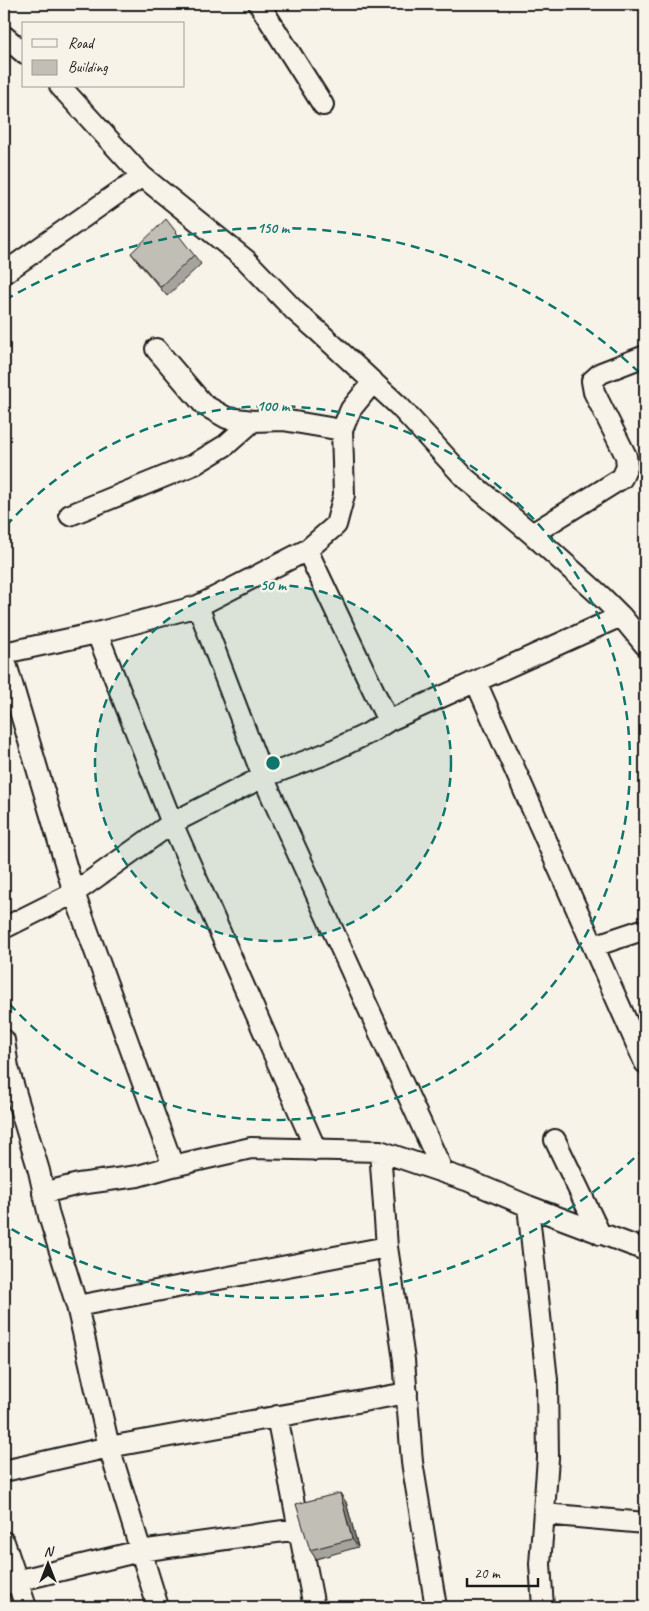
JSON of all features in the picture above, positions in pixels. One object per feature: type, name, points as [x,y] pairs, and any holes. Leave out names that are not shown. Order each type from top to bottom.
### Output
[{"type":"street","points":[[259,4],[323,105]]},
{"type":"street","points":[[62,88],[142,176],[246,260],[294,311],[400,407],[465,478],[532,534],[642,637]]},
{"type":"street","points":[[4,273],[142,176]]},
{"type":"street","points":[[156,349],[204,405],[227,418],[253,421],[283,420],[342,430]]},
{"type":"street","points":[[532,534],[622,478],[627,467],[626,456],[594,392],[592,381],[601,373],[645,356]]},
{"type":"street","points":[[4,653],[97,633],[198,606],[307,550],[336,525],[344,495],[342,430],[351,409],[373,382]]},
{"type":"street","points":[[70,515],[195,464],[226,445],[253,421]]},
{"type":"street","points":[[307,550],[388,721]]},
{"type":"street","points":[[198,606],[264,778],[443,1172]]},
{"type":"street","points":[[4,928],[74,894],[172,823],[264,778],[325,754],[369,733],[388,721],[621,616]]},
{"type":"street","points":[[97,633],[172,823],[316,1150]]},
{"type":"street","points":[[4,658],[74,894],[173,1166]]},
{"type":"street","points":[[476,682],[645,1063]]},
{"type":"street","points":[[594,946],[645,929]]},
{"type":"street","points":[[4,1040],[8,1068],[39,1171],[64,1269],[77,1306],[109,1447],[158,1607]]},
{"type":"street","points":[[555,1140],[600,1234]]},
{"type":"street","points":[[43,1192],[79,1184],[138,1176],[251,1148],[380,1151],[443,1172],[645,1250]]},
{"type":"street","points":[[380,1151],[387,1247],[404,1360],[412,1462],[436,1607]]},
{"type":"street","points":[[528,1206],[547,1380],[548,1458],[540,1564],[543,1607]]},
{"type":"street","points":[[77,1306],[387,1247]]},
{"type":"street","points":[[4,1471],[109,1447],[407,1393]]},
{"type":"street","points":[[277,1416],[314,1607]]},
{"type":"street","points":[[544,1514],[645,1523]]},
{"type":"street","points":[[10,1582],[140,1551],[298,1529]]},
{"type":"street","points":[[4,1542],[10,1582],[26,1607]]},
{"type":"building","points":[[166,219],[194,255],[161,287],[131,253]]},
{"type":"building","points":[[340,1493],[352,1539],[310,1550],[296,1504]]}]
